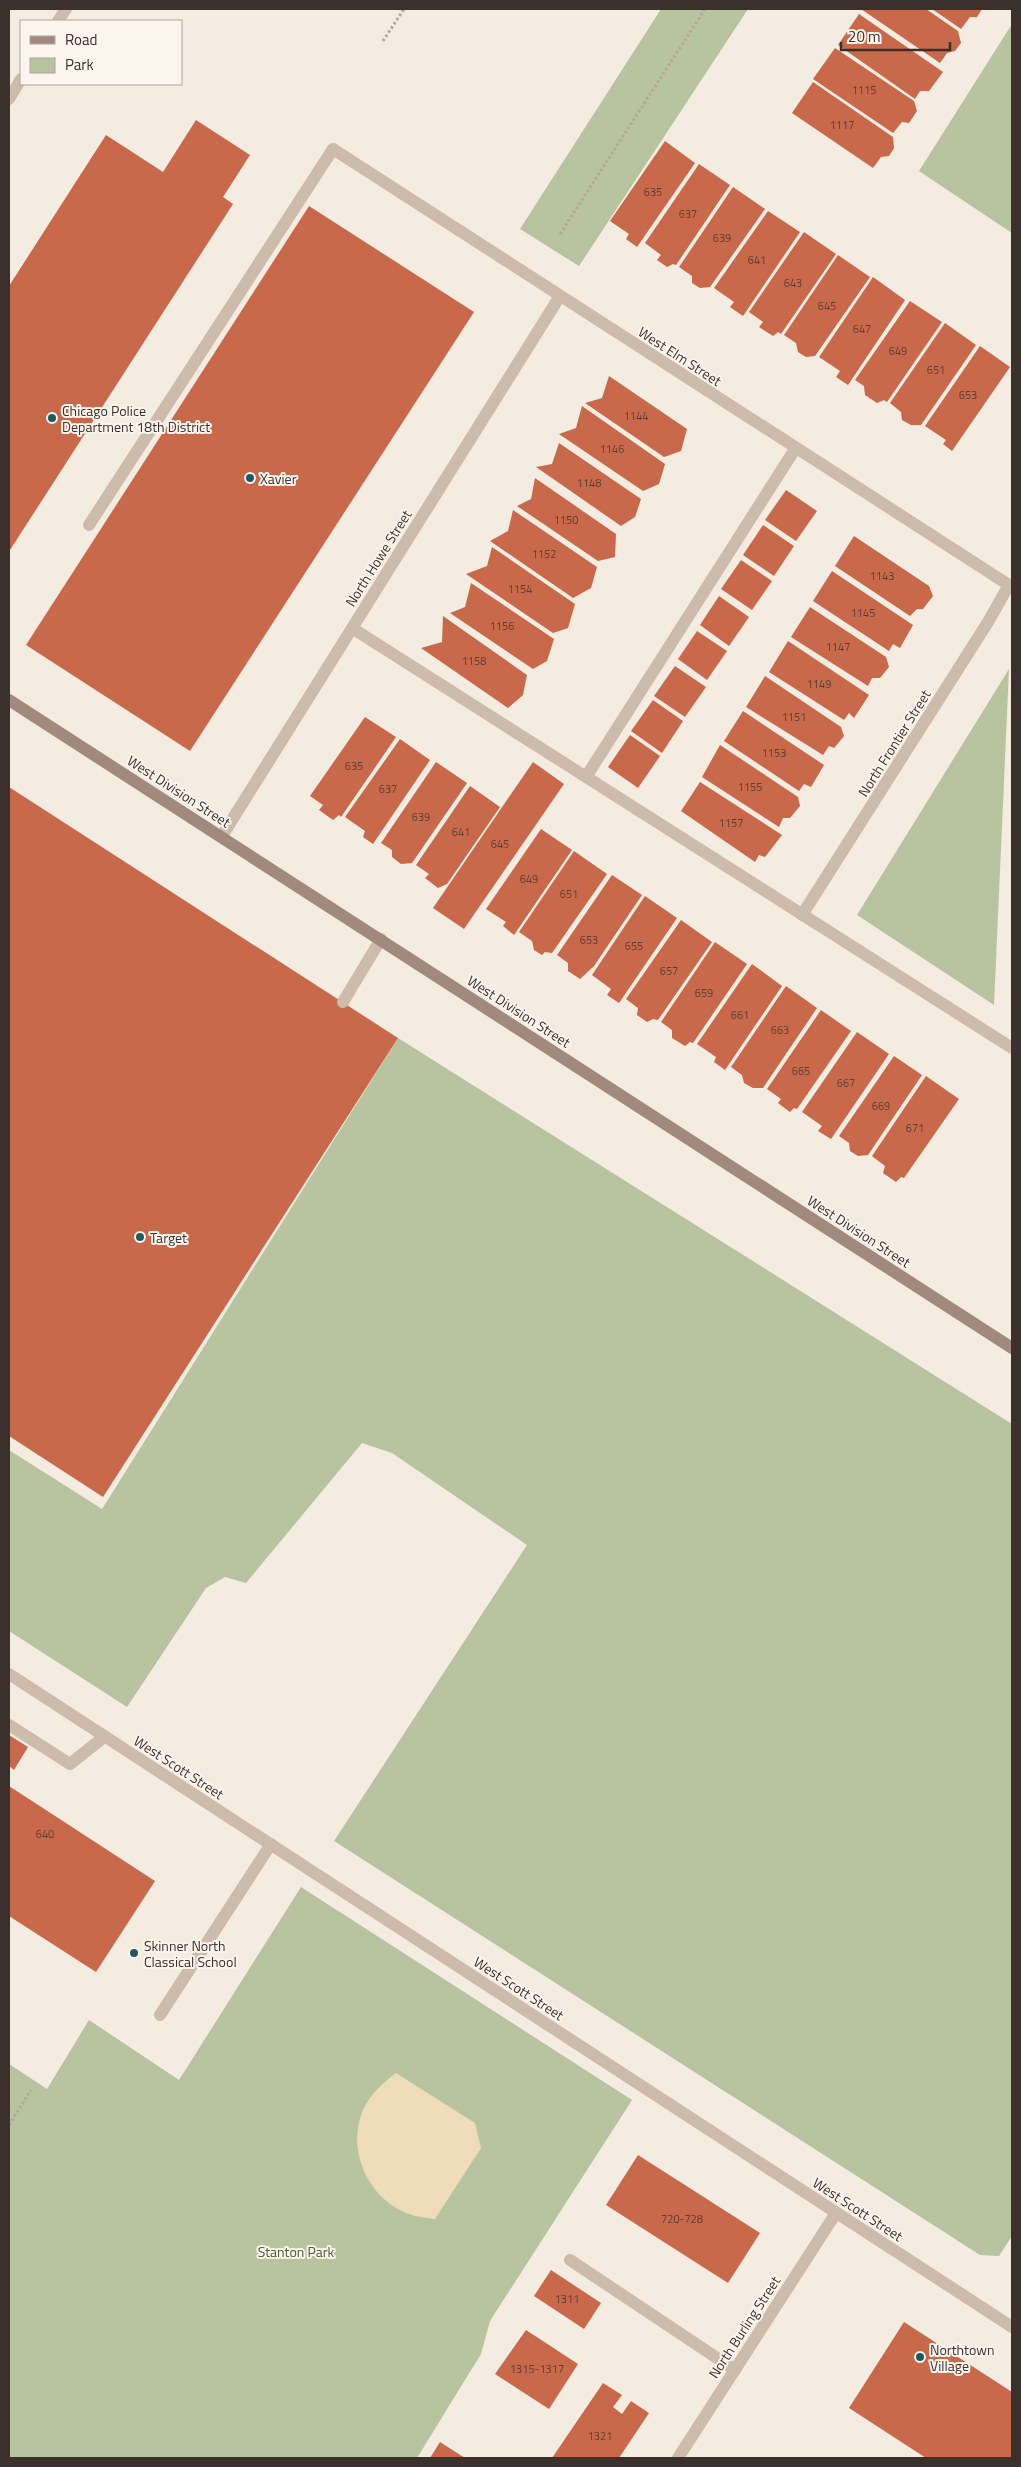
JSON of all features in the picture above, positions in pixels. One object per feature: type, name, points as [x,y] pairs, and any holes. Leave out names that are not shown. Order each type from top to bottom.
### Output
[{"type":"main road","name":"West Division Street","points":[[9,700],[1012,1348]]},
{"type":"street","points":[[59,20],[66,9]]},
{"type":"street","points":[[9,99],[20,81]]},
{"type":"street","name":"West Elm Street","points":[[89,525],[333,149],[795,449],[1011,586]]},
{"type":"street","name":"North Howe Street","points":[[222,836],[560,296]]},
{"type":"street","points":[[586,777],[795,449]]},
{"type":"street","name":"North Frontier Street","points":[[802,915],[1011,586]]},
{"type":"street","points":[[352,628],[1012,1048]]},
{"type":"street","points":[[343,1002],[381,939]]},
{"type":"street","name":"West Scott Street","points":[[9,1674],[1012,2327]]},
{"type":"street","points":[[9,1725],[70,1764],[104,1737]]},
{"type":"street","points":[[160,2015],[271,1844]]},
{"type":"street","name":"North Burling Street","points":[[678,2458],[836,2213]]},
{"type":"street","points":[[570,2260],[735,2370]]},
{"type":"path","points":[[383,41],[404,9]]},
{"type":"path","points":[[560,234],[705,9]]},
{"type":"path","points":[[9,2125],[31,2090]]},
{"type":"green space","points":[[661,9],[748,9],[579,266],[520,229]]},
{"type":"green space","points":[[1012,24],[1012,233],[919,171]]},
{"type":"green space","points":[[1009,669],[994,1005],[857,915]]},
{"type":"green space","points":[[398,1038],[1012,1424],[1012,2236],[999,2256],[980,2255],[334,1841],[527,1545],[392,1453],[362,1443],[246,1583],[225,1577],[206,1588],[127,1707],[9,1631],[9,1450],[102,1509]]},
{"type":"green space","name":"Stanton Park","points":[[301,1887],[632,2100],[490,2321],[481,2354],[417,2458],[9,2458],[9,2064],[47,2089],[89,2020],[179,2080]]},
{"type":"sand","points":[[396,2073],[475,2123],[481,2148],[435,2219],[409,2214],[395,2207],[382,2197],[372,2185],[359,2157],[358,2125],[363,2110],[373,2094]]},
{"type":"building","points":[[861,9],[926,9],[958,31],[961,43],[955,51],[947,53],[940,63]]},
{"type":"building","points":[[932,9],[982,9],[977,17],[970,17],[961,29]]},
{"type":"building","points":[[859,14],[943,72],[929,91],[920,91],[915,99],[838,45]]},
{"type":"building","points":[[835,48],[914,101],[917,111],[909,123],[902,122],[893,133],[813,79]]},
{"type":"building","points":[[813,82],[893,137],[894,148],[889,156],[881,157],[873,168],[792,113]]},
{"type":"building","name":"Chicago Police Department 18th District","points":[[196,120],[250,155],[223,197],[233,204],[10,550],[9,286],[106,135],[163,172]]},
{"type":"building","points":[[665,141],[695,163],[637,247],[626,239],[629,234],[610,221]]},
{"type":"building","points":[[699,164],[730,185],[676,265],[673,264],[667,267],[657,260],[661,255],[645,243]]},
{"type":"building","points":[[733,187],[765,209],[710,287],[700,288],[692,283],[692,276],[679,267]]},
{"type":"building","name":"Xavier","points":[[309,206],[474,312],[190,751],[26,645]]},
{"type":"building","points":[[768,211],[800,232],[743,316],[730,307],[734,302],[714,288]]},
{"type":"building","points":[[804,232],[836,254],[781,334],[778,332],[773,336],[759,327],[763,322],[749,312]]},
{"type":"building","points":[[838,255],[870,277],[815,356],[806,357],[798,352],[796,343],[784,335]]},
{"type":"building","points":[[873,277],[905,300],[848,385],[836,377],[840,371],[819,357]]},
{"type":"building","points":[[910,301],[942,322],[887,402],[884,400],[877,403],[865,395],[864,386],[855,380]]},
{"type":"building","points":[[945,323],[976,345],[921,425],[911,425],[902,420],[901,412],[890,403]]},
{"type":"building","points":[[980,346],[1010,367],[952,451],[943,444],[946,440],[925,426]]},
{"type":"building","points":[[609,376],[687,429],[681,451],[664,457],[585,403],[602,398]]},
{"type":"building","points":[[582,406],[665,464],[659,484],[643,491],[559,434],[576,428]]},
{"type":"building","points":[[559,443],[641,499],[635,517],[621,526],[536,467],[552,464]]},
{"type":"building","points":[[535,478],[616,534],[615,557],[598,561],[517,506],[531,499]]},
{"type":"building","points":[[786,490],[817,511],[796,541],[765,520]]},
{"type":"building","points":[[513,510],[597,567],[591,588],[573,598],[490,541],[508,531]]},
{"type":"building","points":[[763,525],[794,546],[774,576],[743,555]]},
{"type":"building","points":[[854,536],[929,586],[933,596],[923,609],[917,609],[910,616],[835,566]]},
{"type":"building","points":[[492,547],[575,604],[568,628],[553,633],[466,574],[487,566]]},
{"type":"building","points":[[741,560],[772,581],[752,610],[721,589]]},
{"type":"building","points":[[832,571],[913,625],[900,648],[893,644],[889,651],[813,601]]},
{"type":"building","points":[[471,583],[554,639],[547,661],[533,669],[450,613],[465,607]]},
{"type":"building","points":[[719,596],[749,617],[729,646],[700,625]]},
{"type":"building","points":[[810,607],[886,657],[889,667],[880,678],[872,678],[868,686],[791,637]]},
{"type":"building","points":[[443,616],[527,675],[523,695],[508,708],[421,648],[442,642]]},
{"type":"building","points":[[697,631],[727,651],[707,680],[678,659]]},
{"type":"building","points":[[788,641],[869,695],[854,718],[849,713],[844,720],[769,672]]},
{"type":"building","points":[[675,666],[706,687],[685,717],[654,696]]},
{"type":"building","points":[[765,676],[841,727],[844,736],[834,748],[829,746],[823,755],[746,707]]},
{"type":"building","points":[[653,700],[683,721],[662,753],[631,731]]},
{"type":"building","points":[[743,711],[824,765],[811,787],[804,784],[799,791],[724,741]]},
{"type":"building","points":[[365,717],[396,737],[341,817],[339,815],[333,820],[319,810],[323,805],[310,796]]},
{"type":"building","points":[[630,735],[660,756],[638,788],[608,767]]},
{"type":"building","points":[[400,739],[430,760],[373,844],[363,837],[365,831],[345,817]]},
{"type":"building","points":[[720,745],[798,797],[800,806],[790,818],[783,818],[779,827],[702,777]]},
{"type":"building","points":[[436,762],[467,783],[412,863],[401,864],[392,857],[392,850],[381,843]]},
{"type":"building","points":[[533,762],[564,784],[464,929],[433,908]]},
{"type":"building","points":[[700,782],[782,835],[765,857],[759,855],[755,862],[681,811]]},
{"type":"building","points":[[470,786],[500,807],[447,884],[438,888],[425,878],[429,874],[416,865]]},
{"type":"building","name":"Target","points":[[9,787],[398,1038],[103,1497],[9,1436]]},
{"type":"building","points":[[541,829],[572,850],[514,935],[503,926],[506,922],[486,909]]},
{"type":"building","points":[[574,851],[607,874],[552,953],[545,952],[542,955],[534,950],[532,941],[519,932]]},
{"type":"building","points":[[612,875],[642,895],[594,966],[580,979],[568,971],[568,963],[557,955]]},
{"type":"building","points":[[645,896],[677,918],[619,1003],[607,995],[611,989],[592,975]]},
{"type":"building","points":[[681,920],[712,942],[658,1020],[653,1019],[647,1022],[637,1015],[638,1008],[626,999]]},
{"type":"building","points":[[715,942],[747,964],[693,1043],[690,1042],[685,1046],[672,1038],[672,1030],[661,1022]]},
{"type":"building","points":[[752,964],[782,986],[725,1070],[714,1062],[716,1057],[697,1044]]},
{"type":"building","points":[[786,986],[817,1008],[763,1088],[753,1088],[744,1083],[742,1075],[731,1067]]},
{"type":"building","points":[[821,1010],[851,1031],[797,1109],[794,1108],[790,1112],[778,1103],[781,1099],[767,1089]]},
{"type":"building","points":[[857,1032],[889,1054],[831,1139],[818,1131],[822,1126],[802,1112]]},
{"type":"building","points":[[894,1056],[922,1075],[868,1155],[858,1156],[850,1151],[849,1143],[839,1136]]},
{"type":"building","points":[[926,1076],[959,1099],[904,1178],[901,1177],[896,1182],[883,1173],[885,1166],[872,1156]]},
{"type":"building","points":[[9,1735],[28,1747],[14,1770],[9,1766]]},
{"type":"building","points":[[9,1786],[155,1881],[96,1972],[9,1916]]},
{"type":"building","points":[[638,2155],[760,2233],[728,2283],[606,2205]]},
{"type":"building","points":[[551,2270],[601,2303],[584,2329],[534,2296]]},
{"type":"building","name":"Northtown Village","points":[[904,2322],[1012,2392],[1012,2458],[926,2458],[849,2408]]},
{"type":"building","points":[[526,2330],[578,2364],[549,2409],[495,2374]]},
{"type":"building","points":[[603,2383],[622,2395],[613,2407],[622,2414],[631,2401],[649,2413],[619,2458],[552,2458]]},
{"type":"building","points":[[440,2442],[465,2458],[430,2458]]},
{"type":"place","name":"Chicago Police Department 18th District","points":[[52,418]]},
{"type":"place","name":"Xavier","points":[[250,478]]},
{"type":"place","name":"Target","points":[[140,1237]]},
{"type":"place","name":"Skinner North Classical School","points":[[134,1953]]},
{"type":"place","name":"Northtown Village","points":[[920,2357]]}]
